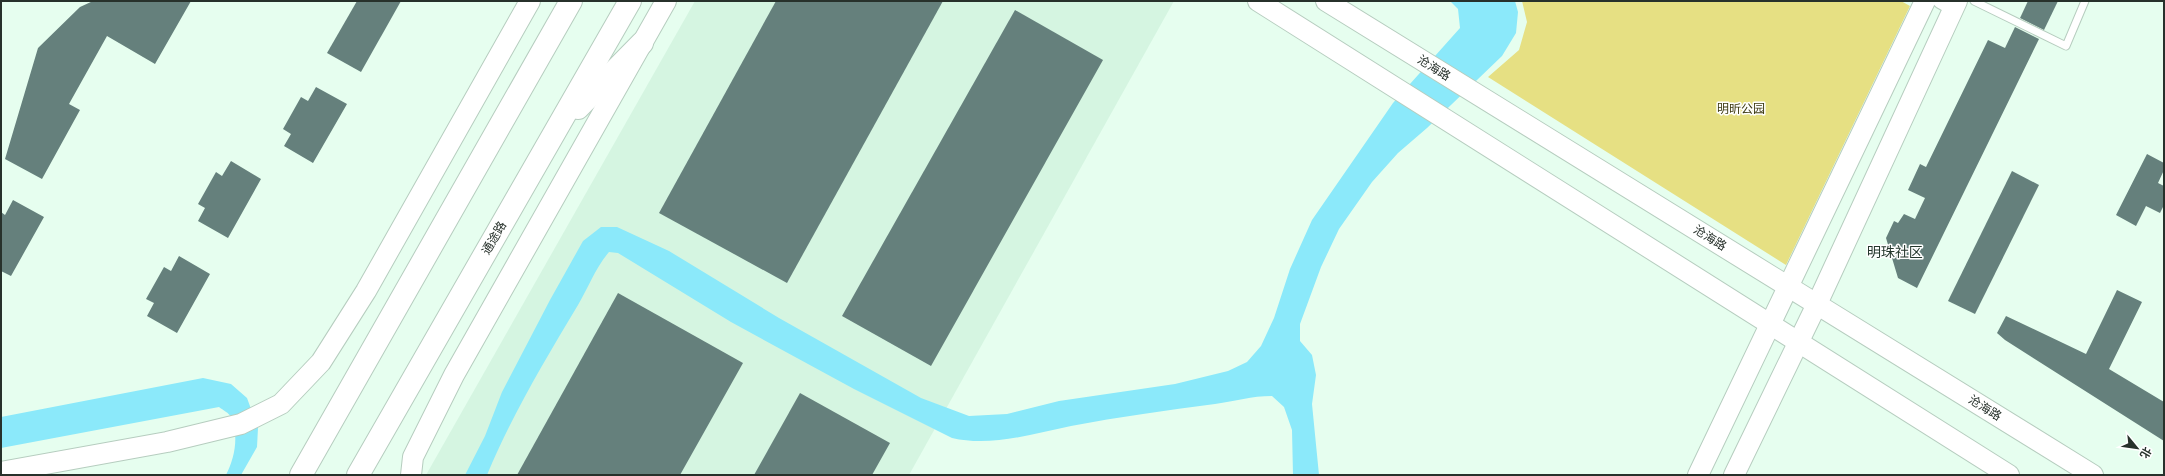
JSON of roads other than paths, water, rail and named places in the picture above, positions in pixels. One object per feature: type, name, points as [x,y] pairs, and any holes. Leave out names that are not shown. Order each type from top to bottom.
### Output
[{"type":"main road","points":[[1,472],[167,442],[241,424],[282,404],[321,362],[366,291],[530,1]]},
{"type":"main road","points":[[301,475],[571,1]]},
{"type":"main road","name":"通途路","points":[[358,475],[630,1]]},
{"type":"main road","points":[[411,475],[412,457],[454,375],[666,1]]},
{"type":"main road","points":[[1258,1],[2009,475]]},
{"type":"main road","name":"沧海路","points":[[1326,1],[2093,475]]},
{"type":"main road","points":[[1698,475],[1925,1]]},
{"type":"main road","points":[[1734,475],[1817,304],[1950,4]]},
{"type":"main road","points":[[557,128],[642,43]]},
{"type":"lane","points":[[1974,1],[2066,46],[2085,1]]},
{"type":"water","points":[[1450,1],[1515,1],[1518,12],[1516,33],[1502,56],[1427,128],[1398,153],[1372,182],[1339,229],[1321,267],[1300,324],[1300,341],[1312,355],[1316,375],[1312,404],[1319,475],[1293,475],[1292,430],[1284,407],[1272,396],[1161,411],[997,440],[982,441],[952,438],[854,389],[731,322],[618,253],[609,252],[596,271],[530,388],[507,431],[487,475],[465,475],[485,436],[502,392],[550,300],[583,241],[601,227],[617,227],[669,251],[779,318],[921,398],[969,416],[1007,414],[1059,401],[1175,384],[1228,371],[1247,362],[1261,346],[1274,318],[1290,269],[1312,220],[1393,103],[1460,28],[1458,9]]},
{"type":"water","points":[[203,378],[231,384],[247,398],[258,428],[257,447],[241,475],[226,475],[234,454],[235,432],[231,417],[219,407],[1,448],[1,417]]},
{"type":"district","name":"明珠社区","points":[[1895,252]]},
{"type":"park label","name":"明昕公园","points":[[1741,109]]}]
